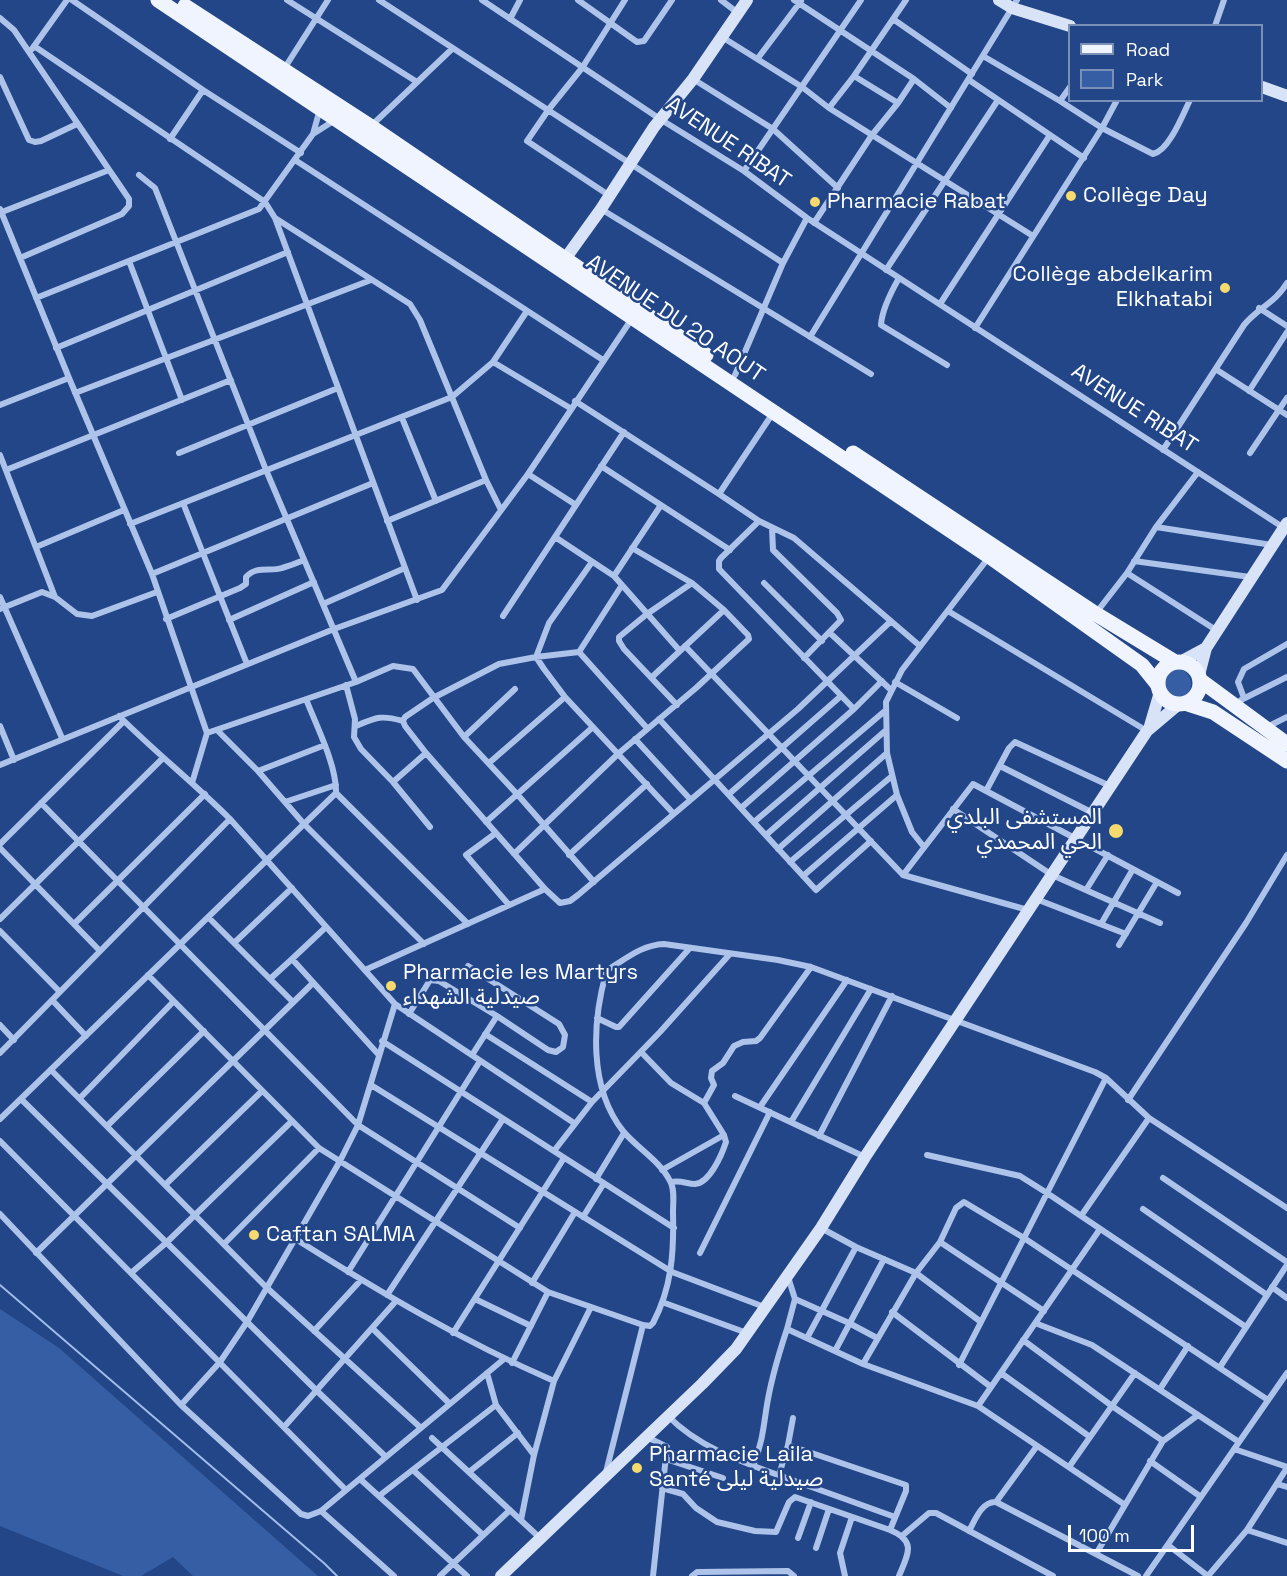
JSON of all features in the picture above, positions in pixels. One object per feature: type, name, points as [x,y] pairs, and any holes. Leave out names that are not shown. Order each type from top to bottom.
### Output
[{"type":"main road","name":"AVENUE DU 20 AOUT","points":[[158,0],[562,263]]},
{"type":"main road","name":"AVENUE DU 20 AOUT","points":[[176,0],[370,126],[773,412],[990,557],[1142,665],[1159,688]]},
{"type":"main road","name":"AVENUE DU 20 AOUT","points":[[635,314],[735,375],[1096,614],[1178,662]]},
{"type":"main road","points":[[1182,704],[1196,696],[1200,689],[1199,678],[1193,667],[1178,662],[1162,670],[1159,688],[1167,701],[1213,712],[1287,761]]},
{"type":"main road","points":[[1199,678],[1238,702],[1264,729],[1287,744]]},
{"type":"street","points":[[32,49],[67,0]]},
{"type":"street","points":[[72,0],[203,90],[301,153]]},
{"type":"street","points":[[287,0],[417,82]]},
{"type":"street","points":[[284,70],[328,0]]},
{"type":"street","points":[[379,0],[783,262]]},
{"type":"street","name":"AVENUE RIBAT","points":[[482,0],[660,119],[744,171],[814,223],[861,254],[1286,527]]},
{"type":"street","points":[[510,19],[520,0]]},
{"type":"street","points":[[578,0],[636,42],[644,41],[672,0]]},
{"type":"street","points":[[610,196],[527,141],[582,68],[626,0]]},
{"type":"street","points":[[721,0],[738,13]]},
{"type":"street","points":[[562,263],[610,196],[629,163],[660,119],[693,79],[747,0]]},
{"type":"street","points":[[744,171],[861,0]]},
{"type":"street","points":[[829,108],[906,0]]},
{"type":"street","points":[[999,0],[1068,26]]},
{"type":"street","points":[[1216,24],[1224,0]]},
{"type":"street","points":[[758,58],[798,1],[914,79],[951,108]]},
{"type":"street","points":[[810,337],[1014,4]]},
{"type":"street","points":[[0,18],[32,49],[77,124],[129,199],[127,210],[20,258]]},
{"type":"street","points":[[893,19],[998,100],[1084,158]]},
{"type":"street","points":[[721,37],[758,58],[829,108],[1034,236]]},
{"type":"street","points":[[32,49],[265,202],[275,218],[288,252],[417,600]]},
{"type":"street","points":[[370,126],[452,49]]},
{"type":"street","points":[[983,56],[1144,151],[1158,153],[1166,145],[1189,102]]},
{"type":"street","points":[[0,76],[29,140],[41,141],[77,124]]},
{"type":"street","points":[[854,76],[898,103]]},
{"type":"street","points":[[693,79],[773,129],[838,188]]},
{"type":"street","points":[[814,223],[872,135],[914,79]]},
{"type":"street","points":[[1263,87],[1287,96]]},
{"type":"street","points":[[170,139],[203,90]]},
{"type":"street","points":[[1060,101],[1068,90]]},
{"type":"street","points":[[886,270],[998,100]]},
{"type":"street","points":[[975,328],[1084,158],[1116,102]]},
{"type":"street","points":[[36,298],[260,209],[313,134],[321,108]]},
{"type":"street","points":[[313,134],[338,119]]},
{"type":"street","points":[[940,304],[1050,135]]},
{"type":"street","points":[[295,160],[603,360]]},
{"type":"street","points":[[109,170],[1,211],[56,348],[152,574],[207,733],[192,783]]},
{"type":"street","points":[[139,175],[155,188],[266,470],[356,682]]},
{"type":"street","points":[[601,209],[871,374]]},
{"type":"street","points":[[275,218],[410,304],[420,320],[486,480],[501,510]]},
{"type":"street","points":[[735,375],[783,262],[807,218]]},
{"type":"street","points":[[56,348],[288,252]]},
{"type":"street","points":[[129,261],[182,400]]},
{"type":"street","points":[[899,278],[891,294],[881,326],[946,366]]},
{"type":"street","points":[[75,393],[370,280]]},
{"type":"street","points":[[1163,450],[1244,325],[1259,308],[1280,295],[1287,283]]},
{"type":"street","points":[[1259,308],[1287,326]]},
{"type":"street","points":[[130,524],[452,397],[493,362],[527,311]]},
{"type":"street","points":[[0,765],[62,738],[122,719],[334,629],[442,590],[528,474],[635,314]]},
{"type":"street","points":[[1249,391],[1287,332]]},
{"type":"street","points":[[493,362],[570,408]]},
{"type":"street","points":[[1216,370],[1287,415]]},
{"type":"street","points":[[0,405],[69,378]]},
{"type":"street","points":[[6,470],[231,380]]},
{"type":"street","points":[[179,453],[338,388]]},
{"type":"street","points":[[1250,453],[1287,398]]},
{"type":"street","points":[[575,401],[759,521],[794,538],[920,646]]},
{"type":"street","points":[[719,494],[773,412]]},
{"type":"street","points":[[402,418],[436,501]]},
{"type":"street","points":[[503,615],[624,432]]},
{"type":"street","points":[[0,455],[55,597]]},
{"type":"street","points":[[602,466],[730,550]]},
{"type":"street","points":[[1096,614],[1127,573],[1156,527],[1198,472]]},
{"type":"street","points":[[528,474],[576,505]]},
{"type":"street","points":[[387,522],[486,480]]},
{"type":"street","points":[[152,574],[373,483]]},
{"type":"street","points":[[183,503],[247,664]]},
{"type":"street","points":[[614,576],[661,505]]},
{"type":"street","points":[[36,547],[124,510]]},
{"type":"street","points":[[759,521],[719,561],[719,569],[854,709]]},
{"type":"street","points":[[1156,527],[1272,545]]},
{"type":"street","points":[[1199,678],[1206,648],[1216,630],[1286,527]]},
{"type":"street","points":[[772,528],[773,550],[840,616],[841,620],[831,633],[804,658]]},
{"type":"street","points":[[555,537],[614,576],[647,614],[712,674],[903,875],[1028,910]]},
{"type":"street","points":[[514,854],[619,753],[712,674],[749,637],[724,610],[692,583],[633,548]]},
{"type":"street","points":[[924,847],[912,832],[892,776],[886,753],[886,702],[895,682],[920,646],[990,557]]},
{"type":"street","points":[[166,619],[231,593],[244,585],[249,574],[269,568],[282,568],[304,560]]},
{"type":"street","points":[[1134,561],[1250,578]]},
{"type":"street","points":[[536,657],[549,624],[592,562]]},
{"type":"street","points":[[323,604],[405,568]]},
{"type":"street","points":[[1127,573],[1216,630]]},
{"type":"street","points":[[230,620],[314,582]]},
{"type":"street","points":[[677,705],[619,641],[622,633],[692,583]]},
{"type":"street","points":[[764,583],[822,641]]},
{"type":"street","points":[[579,652],[622,585]]},
{"type":"street","points":[[2,608],[42,592],[55,597],[77,614],[92,616],[157,592]]},
{"type":"street","points":[[0,597],[2,608],[62,738]]},
{"type":"street","points":[[652,677],[724,610]]},
{"type":"street","points":[[948,611],[1149,729]]},
{"type":"street","points":[[356,726],[377,716],[387,716],[403,721],[410,734],[514,854],[545,889],[560,903],[564,903],[570,901],[594,882],[769,734],[828,682],[891,621]]},
{"type":"street","points":[[831,633],[891,690]]},
{"type":"street","points":[[1287,644],[1244,669],[1238,682],[1238,702],[1287,677]]},
{"type":"street","points":[[1178,662],[1206,648]]},
{"type":"street","points":[[403,721],[409,713],[433,698],[499,664],[579,652]]},
{"type":"street","points":[[579,652],[647,728]]},
{"type":"street","points":[[536,657],[565,697],[673,813]]},
{"type":"street","points":[[207,733],[356,682],[393,666],[413,669],[464,737],[594,882]]},
{"type":"street","points":[[741,808],[854,709],[882,681]]},
{"type":"street","points":[[895,682],[957,718]]},
{"type":"street","points":[[346,685],[356,726],[354,737],[430,827]]},
{"type":"street","points":[[1149,729],[1159,688]]},
{"type":"street","points":[[464,737],[515,689]]},
{"type":"street","points":[[729,794],[841,696]]},
{"type":"street","points":[[489,763],[565,697]]},
{"type":"street","points":[[306,699],[325,745],[336,793],[468,924]]},
{"type":"street","points":[[501,1576],[702,1384],[748,1333],[821,1228],[865,1157],[1149,729],[1182,704]]},
{"type":"street","points":[[754,822],[886,710]]},
{"type":"street","points":[[1264,729],[1287,717]]},
{"type":"street","points":[[122,719],[230,819],[395,1004],[574,1123]]},
{"type":"street","points":[[100,951],[0,846],[122,719]]},
{"type":"street","points":[[660,719],[816,890],[871,841]]},
{"type":"street","points":[[0,726],[14,760]]},
{"type":"street","points":[[486,822],[593,727]]},
{"type":"street","points":[[217,730],[258,771],[304,824],[424,944]]},
{"type":"street","points":[[766,835],[885,731]]},
{"type":"street","points":[[635,739],[690,799]]},
{"type":"street","points":[[986,791],[1009,748],[1015,742],[1110,786]]},
{"type":"street","points":[[258,771],[325,745]]},
{"type":"street","points":[[393,782],[426,753]]},
{"type":"street","points":[[778,849],[886,753]]},
{"type":"street","points":[[0,919],[163,758]]},
{"type":"street","points":[[1000,766],[1094,813]]},
{"type":"street","points":[[790,862],[892,776]]},
{"type":"street","points":[[569,855],[647,784]]},
{"type":"street","points":[[903,875],[973,784],[1178,893]]},
{"type":"street","points":[[285,802],[336,785]]},
{"type":"street","points":[[0,1119],[336,793]]},
{"type":"street","points":[[74,924],[205,794]]},
{"type":"street","points":[[803,876],[897,795]]},
{"type":"street","points":[[41,803],[358,1125],[520,1228]]},
{"type":"street","points":[[953,810],[1052,875],[1160,923]]},
{"type":"street","points":[[0,1053],[230,819]]},
{"type":"street","points":[[496,833],[466,855],[509,905]]},
{"type":"street","points":[[1086,890],[1108,855]]},
{"type":"street","points":[[1128,1100],[1246,922],[1287,855]]},
{"type":"street","points":[[1101,924],[1133,869]]},
{"type":"street","points":[[1119,945],[1157,882]]},
{"type":"street","points":[[234,943],[292,888]]},
{"type":"street","points":[[365,970],[545,889]]},
{"type":"street","points":[[1036,899],[1126,934]]},
{"type":"street","points":[[208,917],[293,1002]]},
{"type":"street","points":[[270,979],[326,927]]},
{"type":"street","points":[[0,931],[60,992]]},
{"type":"street","points":[[148,975],[319,1148],[548,1292],[650,1326],[662,1302],[672,1272],[674,1228],[671,1182],[624,1132],[612,1115],[603,1091],[596,1041],[597,1018],[604,980],[609,969],[645,946],[664,944],[729,955],[778,960],[810,967],[1095,1072],[1106,1078],[1149,1118],[1287,1208]]},
{"type":"street","points":[[597,1018],[616,1028],[619,1027],[689,949]]},
{"type":"street","points":[[554,1151],[592,1101],[641,1052],[729,955]]},
{"type":"street","points":[[292,959],[378,1054]]},
{"type":"street","points":[[409,1014],[430,980],[433,980],[497,1016],[548,1050],[556,1052],[563,1047],[565,1035],[559,1024],[468,966]]},
{"type":"street","points":[[704,1103],[714,1085],[711,1078],[712,1071],[723,1063],[737,1044],[756,1041],[760,1038],[810,967]]},
{"type":"street","points":[[760,1107],[847,980]]},
{"type":"street","points":[[36,1253],[313,983]]},
{"type":"street","points":[[791,1122],[872,989]]},
{"type":"street","points":[[819,1136],[892,996]]},
{"type":"street","points":[[52,1000],[86,1036]]},
{"type":"street","points":[[80,1098],[173,1002]]},
{"type":"street","points":[[181,1406],[220,1362],[247,1322],[340,1161],[358,1125],[395,1004]]},
{"type":"street","points":[[471,1055],[497,1016]]},
{"type":"street","points":[[0,1025],[14,1040]]},
{"type":"street","points":[[107,1126],[204,1031]]},
{"type":"street","points":[[485,1034],[592,1101]]},
{"type":"street","points":[[382,1041],[674,1228]]},
{"type":"street","points":[[641,1052],[671,1083],[704,1103],[726,1142],[711,1173],[695,1184],[682,1181],[671,1182]]},
{"type":"street","points":[[348,1272],[480,1060]]},
{"type":"street","points":[[51,1070],[266,1287],[421,1428]]},
{"type":"street","points":[[959,1365],[1106,1078]]},
{"type":"street","points":[[371,1085],[672,1272],[767,1308]]},
{"type":"street","points":[[165,1185],[262,1091]]},
{"type":"street","points":[[735,1095],[865,1157]]},
{"type":"street","points":[[21,1099],[386,1457]]},
{"type":"street","points":[[700,1254],[770,1112]]},
{"type":"street","points":[[1081,1216],[1149,1118]]},
{"type":"street","points":[[387,1295],[503,1119]]},
{"type":"street","points":[[131,1273],[166,1243],[292,1121]]},
{"type":"street","points":[[597,1179],[624,1132]]},
{"type":"street","points":[[662,1170],[724,1135]]},
{"type":"street","points":[[0,1141],[346,1490]]},
{"type":"street","points":[[224,1244],[319,1148]]},
{"type":"street","points":[[927,1155],[1020,1176],[1246,1327]]},
{"type":"street","points":[[453,1333],[564,1158]]},
{"type":"street","points":[[1162,1178],[1287,1263],[1220,1367]]},
{"type":"street","points":[[583,1217],[604,1184]]},
{"type":"street","points":[[862,1364],[916,1273],[940,1242],[956,1208],[964,1202],[1024,1238],[1268,1400]]},
{"type":"street","points":[[1143,1209],[1267,1295]]},
{"type":"street","points":[[532,1283],[575,1212]]},
{"type":"street","points":[[0,1214],[181,1406],[301,1514],[308,1516],[321,1511],[504,1359]]},
{"type":"street","points":[[821,1228],[856,1247],[916,1273],[981,1323]]},
{"type":"street","points":[[978,1406],[1100,1230]]},
{"type":"street","points":[[294,1238],[453,1333],[512,1363],[555,1381]]},
{"type":"street","points":[[940,1242],[1044,1311]]},
{"type":"street","points":[[807,1338],[856,1247]]},
{"type":"street","points":[[835,1351],[884,1259]]},
{"type":"street","points":[[753,1466],[762,1440],[776,1363],[795,1299],[788,1276]]},
{"type":"street","points":[[314,1331],[361,1280]]},
{"type":"street","points":[[1272,1287],[1287,1298]]},
{"type":"street","points":[[512,1363],[548,1292]]},
{"type":"street","points":[[475,1299],[531,1326]]},
{"type":"street","points":[[795,1299],[877,1338]]},
{"type":"street","points":[[284,1427],[396,1301]]},
{"type":"street","points":[[662,1302],[748,1333]]},
{"type":"street","points":[[522,1520],[534,1455],[555,1381],[591,1307]]},
{"type":"street","points":[[892,1312],[991,1387]]},
{"type":"street","points":[[1035,1323],[1092,1345],[1239,1442]]},
{"type":"street","points":[[606,1476],[643,1324]]},
{"type":"street","points":[[372,1328],[450,1404]]},
{"type":"street","points":[[787,1329],[862,1364],[978,1406],[1125,1504]]},
{"type":"street","points":[[1023,1340],[1163,1441]]},
{"type":"street","points":[[1160,1389],[1188,1346]]},
{"type":"street","points":[[1146,1576],[1287,1372]]},
{"type":"street","points":[[487,1373],[496,1405],[534,1455]]},
{"type":"street","points":[[1001,1373],[1090,1437]]},
{"type":"street","points":[[1069,1467],[1135,1373]]},
{"type":"street","points":[[380,1496],[496,1405]]},
{"type":"street","points":[[668,1415],[678,1426],[737,1461],[895,1517]]},
{"type":"street","points":[[1096,1554],[1163,1441],[1198,1415]]},
{"type":"street","points":[[778,1475],[788,1445],[793,1418]]},
{"type":"street","points":[[469,1472],[518,1434]]},
{"type":"street","points":[[647,1437],[667,1447],[653,1576]]},
{"type":"street","points":[[432,1438],[541,1538]]},
{"type":"street","points":[[788,1445],[906,1485],[906,1491],[890,1530]]},
{"type":"street","points":[[996,1502],[1037,1446]]},
{"type":"street","points":[[1168,1545],[1208,1576],[1247,1530],[1287,1468],[1234,1449]]},
{"type":"street","points":[[666,1459],[723,1478]]},
{"type":"street","points":[[1150,1461],[1201,1497]]},
{"type":"street","points":[[413,1470],[483,1535]]},
{"type":"street","points":[[360,1479],[467,1576]]},
{"type":"street","points":[[1277,1484],[1287,1487]]},
{"type":"street","points":[[662,1488],[686,1496],[696,1508],[717,1522],[755,1531],[776,1532],[793,1498],[811,1502],[890,1530],[903,1535],[909,1551],[899,1576]]},
{"type":"street","points":[[798,1538],[811,1502]]},
{"type":"street","points":[[969,1531],[983,1507],[988,1503],[996,1502],[1138,1576]]},
{"type":"street","points":[[816,1548],[830,1509]]},
{"type":"street","points":[[440,1576],[510,1510]]},
{"type":"street","points":[[321,1511],[394,1576]]},
{"type":"street","points":[[903,1535],[929,1513],[932,1513],[1053,1576]]},
{"type":"street","points":[[845,1576],[840,1552],[852,1517]]},
{"type":"street","points":[[1247,1530],[1287,1543]]},
{"type":"street","points":[[692,1576],[697,1572],[765,1571],[788,1571],[794,1576]]},
{"type":"green space","points":[[1175,668],[1186,673],[1191,684],[1186,695],[1175,700],[1164,695],[1159,684],[1164,673]]},
{"type":"green space","points":[[0,1309],[59,1348],[318,1576],[193,1576],[173,1557],[141,1576],[123,1576],[0,1526]]},
{"type":"waterway","points":[[0,1285],[337,1576]]},
{"type":"place","name":"Collège Day","points":[[1071,196]]},
{"type":"place","name":"Pharmacie Rabat","points":[[815,202]]},
{"type":"place","name":"Collège abdelkarim Elkhatabi","points":[[1225,288]]},
{"type":"place","name":"المستشفى البلدي الحي المحمدي","points":[[1116,831]]},
{"type":"place","name":"Pharmacie les Martyrs صيدلية الشهداء","points":[[391,986]]},
{"type":"place","name":"Caftan SALMA","points":[[254,1235]]},
{"type":"place","name":"Pharmacie Laila Santé صيدلية ليلى","points":[[637,1468]]}]
